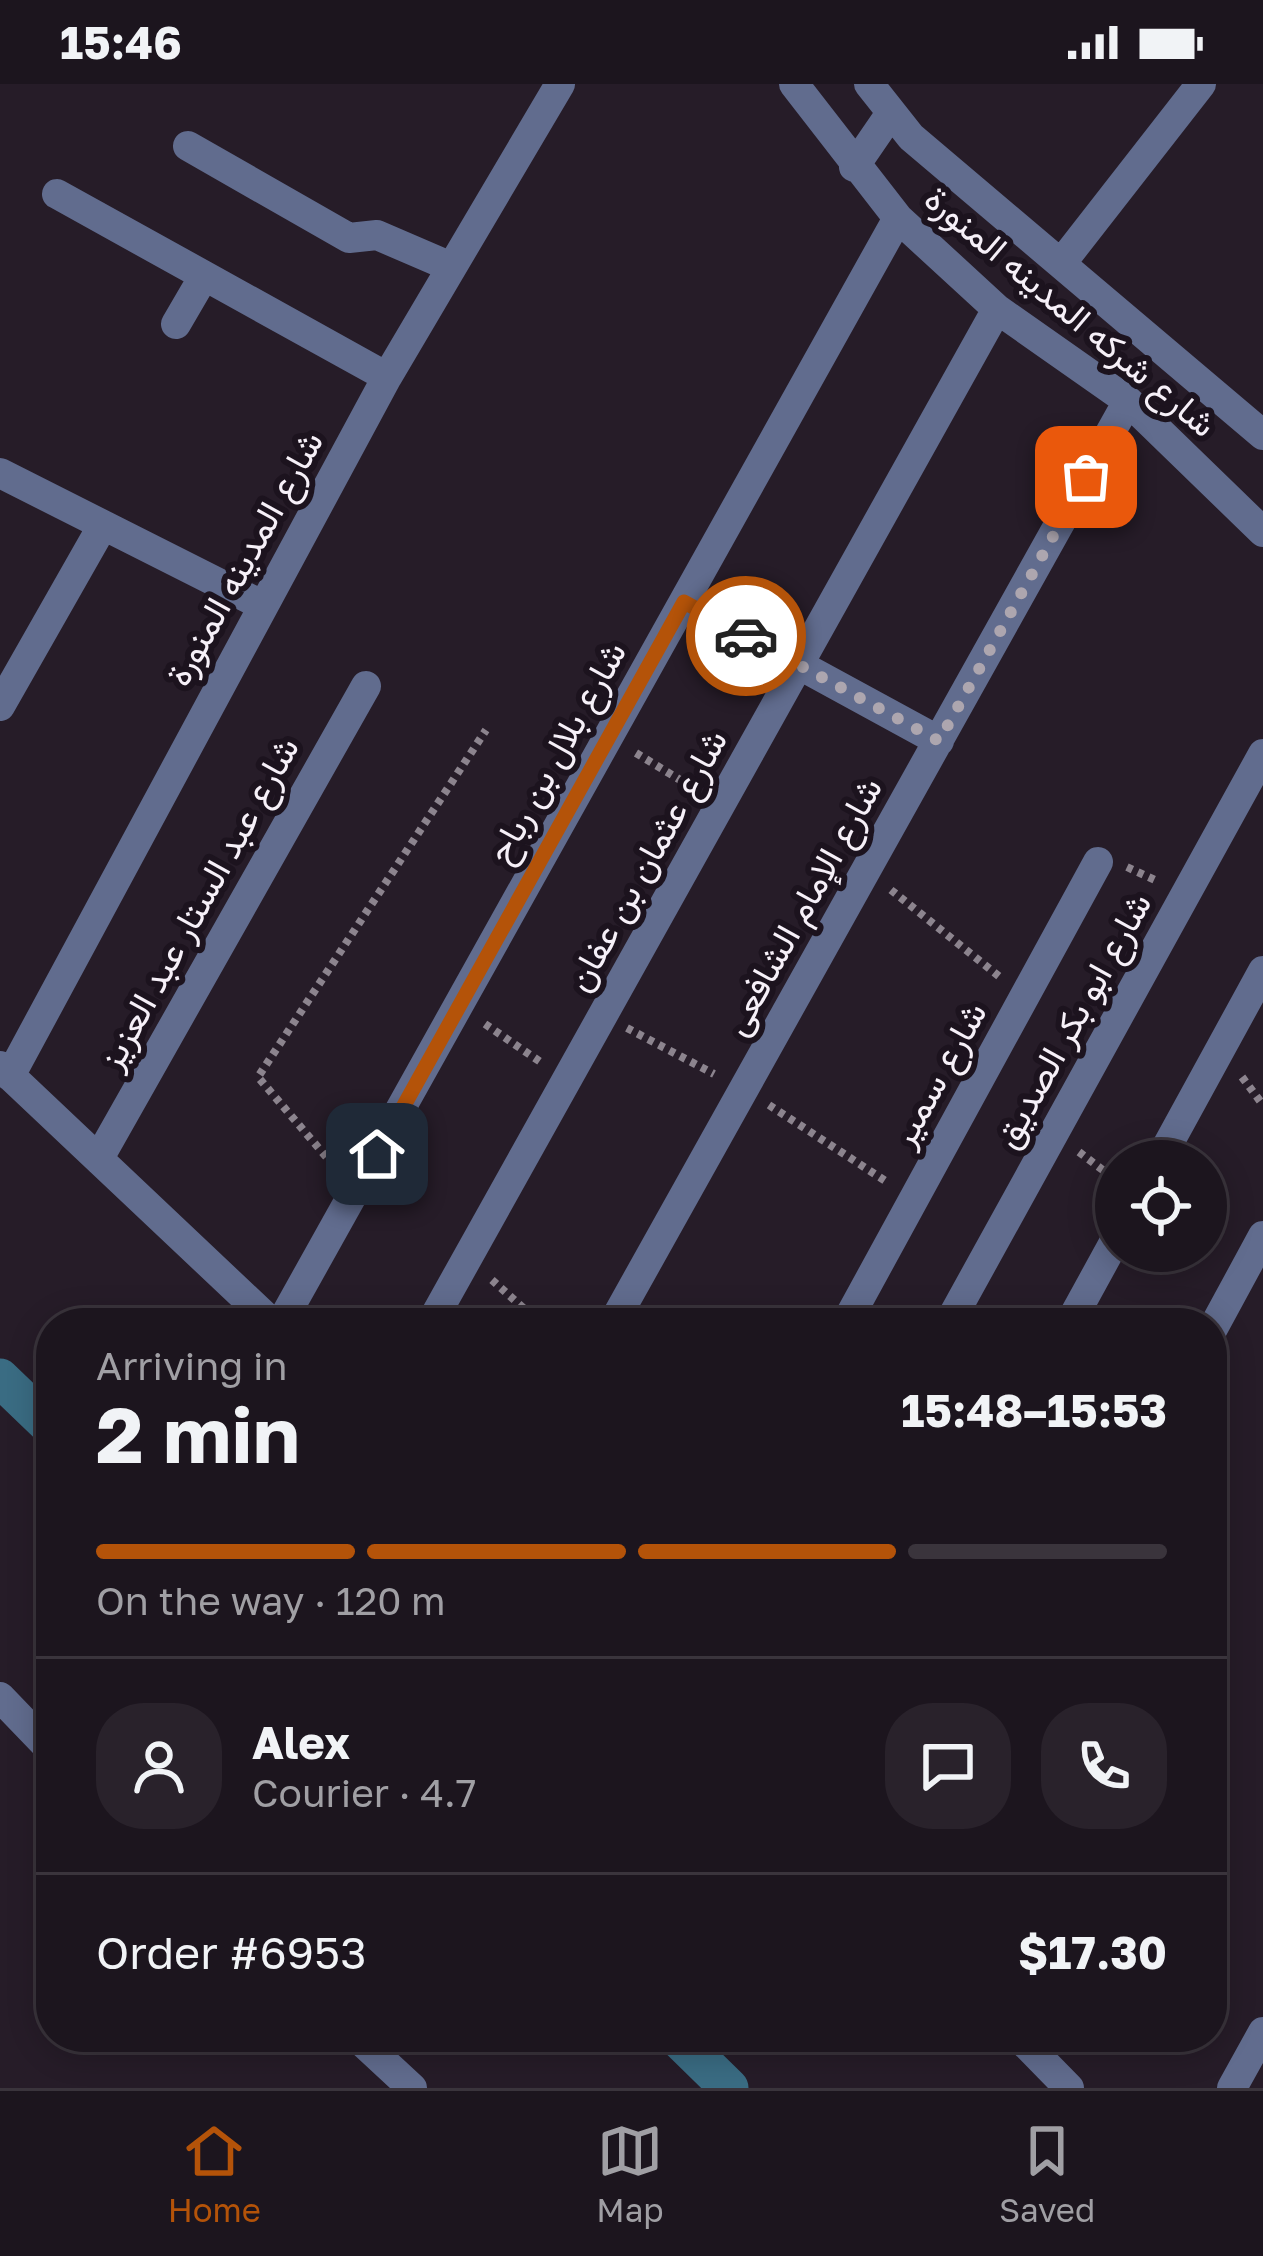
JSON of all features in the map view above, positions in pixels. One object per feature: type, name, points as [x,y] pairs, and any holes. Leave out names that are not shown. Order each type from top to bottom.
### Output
[{"type":"street","name":"شارع المدينه المنورة","points":[[5,1071],[449,266],[560,84]]},
{"type":"street","name":"شارع شركه المدينه المنورة","points":[[794,84],[898,218],[998,309],[1128,401],[1263,532]]},
{"type":"street","name":"شارع شركه المدينه المنورة","points":[[869,84],[890,113],[1263,435]]},
{"type":"street","points":[[1064,261],[1201,84]]},
{"type":"street","points":[[854,167],[890,113]]},
{"type":"street","points":[[188,146],[349,238],[377,235],[449,266]]},
{"type":"street","points":[[57,194],[387,377]]},
{"type":"street","name":"شارع بلال بن رباح","points":[[290,1308],[898,218]]},
{"type":"street","points":[[176,324],[204,276]]},
{"type":"street","name":"شارع عثمان بن عفان","points":[[440,1308],[998,309]]},
{"type":"street","name":"شارع الإمام الشافعى","points":[[622,1308],[1128,401]]},
{"type":"street","points":[[0,473],[262,605]]},
{"type":"street","points":[[0,706],[103,525]]},
{"type":"street","points":[[684,602],[939,741]]},
{"type":"street","name":"شارع عبد الستار عبد العزيز","points":[[99,1158],[366,686]]},
{"type":"street","name":"شارع ابو بكر الصديق","points":[[957,1308],[1263,754]]},
{"type":"street","name":"شارع سمير","points":[[854,1308],[1098,862]]},
{"type":"street","points":[[1170,1140],[1263,971]]},
{"type":"street","points":[[5,1071],[256,1308]]},
{"type":"street","points":[[1224,1308],[1263,1236]]},
{"type":"street","points":[[1078,1308],[1098,1272]]},
{"type":"street","points":[[0,1697],[36,1734]]},
{"type":"street","points":[[1232,2088],[1263,2032]]},
{"type":"street","points":[[372,2052],[412,2088]]},
{"type":"street","points":[[1034,2052],[1069,2088]]},
{"type":"path","points":[[356,1191],[258,1077],[486,730]]},
{"type":"path","points":[[609,737],[722,805]]},
{"type":"path","points":[[1098,862],[1118,863],[1186,895]]},
{"type":"path","points":[[866,871],[1024,996]]},
{"type":"path","points":[[459,1006],[568,1081]]},
{"type":"path","points":[[604,1016],[744,1089],[914,1199]]},
{"type":"path","points":[[469,1259],[523,1308]]},
{"type":"waterway","points":[[0,1378],[36,1413]]},
{"type":"waterway","points":[[692,2052],[729,2088]]},
{"type":"way so far","points":[[746,636],[939,741],[1086,477]]},
{"type":"route","points":[[377,1154],[684,602],[746,636]]}]
